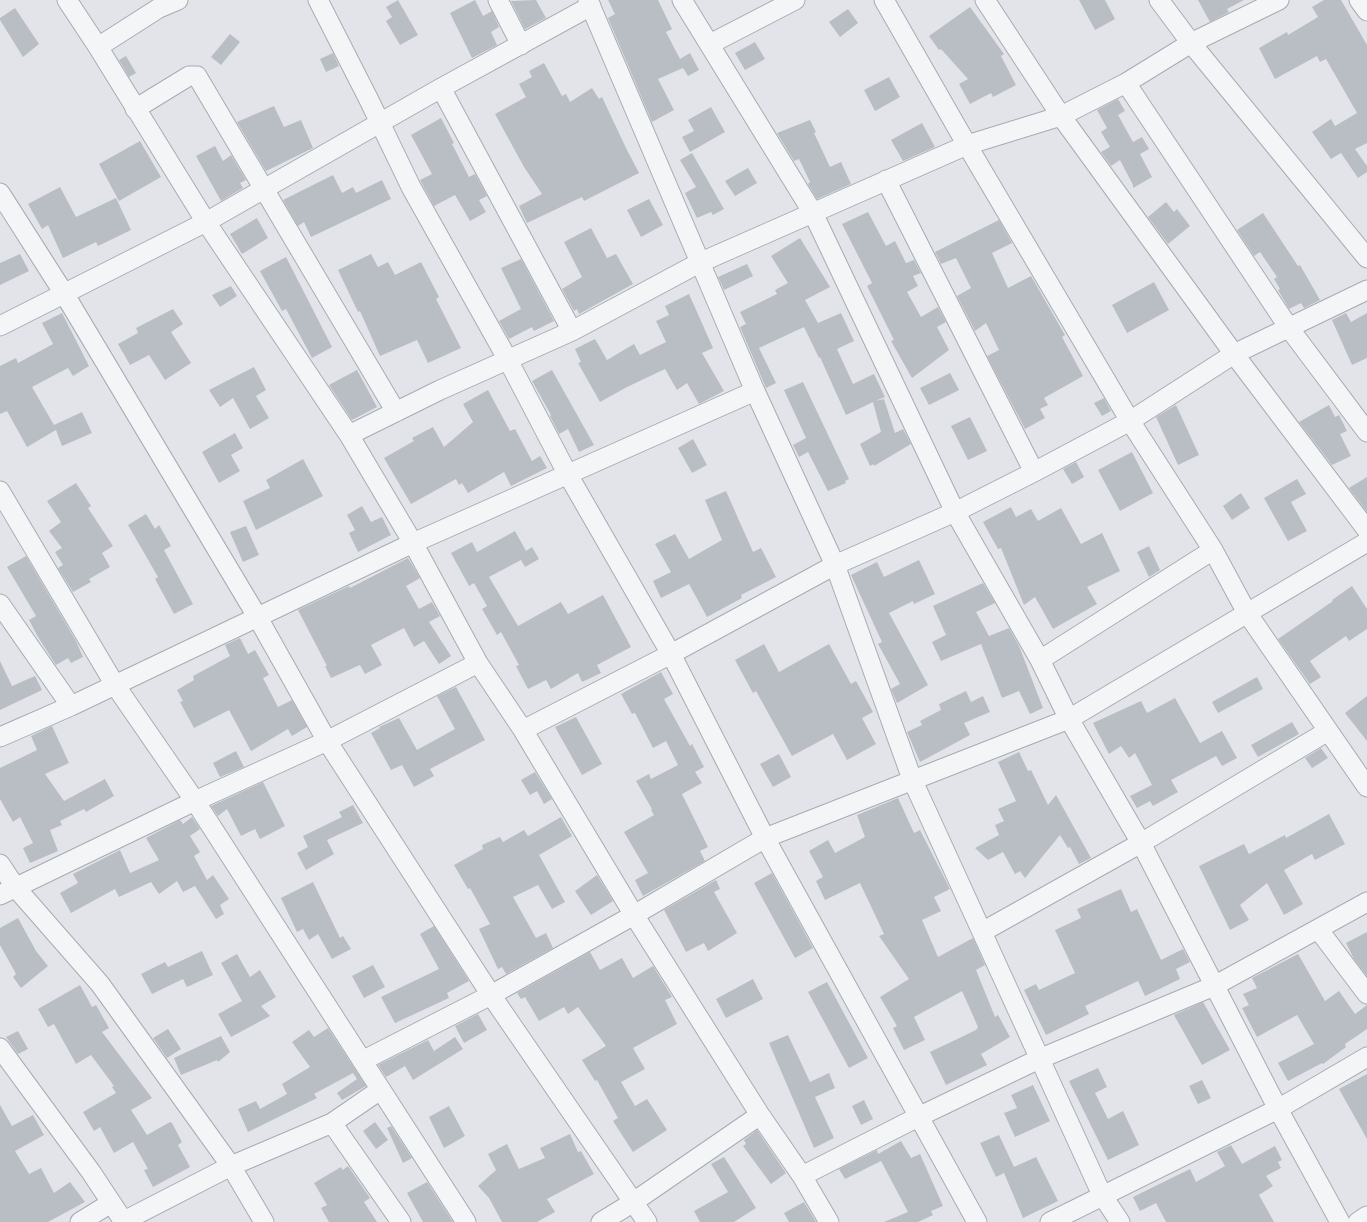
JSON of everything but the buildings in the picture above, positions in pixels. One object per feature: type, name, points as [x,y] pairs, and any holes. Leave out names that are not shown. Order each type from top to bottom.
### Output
[{"type":"street","points":[[67,0],[98,47],[135,110],[206,222],[349,435],[413,543],[478,663],[523,730],[634,915],[760,1115],[802,1176],[829,1222]]},
{"type":"street","points":[[98,47],[157,4],[178,0]]},
{"type":"street","points":[[318,0],[411,187],[508,360],[567,473],[671,654],[765,838],[977,1222]]},
{"type":"street","points":[[498,0],[521,45]]},
{"type":"street","points":[[682,0],[813,213],[955,512],[1040,660],[1069,719],[1141,842],[1278,1109],[1340,1222]]},
{"type":"street","points":[[710,44],[795,0]]},
{"type":"street","points":[[884,0],[967,145],[1130,421],[1213,550],[1248,613],[1367,787]]},
{"type":"street","points":[[985,0],[1061,116],[1234,354],[1367,530]]},
{"type":"street","points":[[1159,0],[1191,43],[1367,258]]},
{"type":"street","points":[[349,435],[572,331],[699,263],[967,145],[1061,116],[1126,83],[1191,43],[1279,0]]},
{"type":"street","points":[[1359,0],[1367,11]]},
{"type":"street","points":[[0,326],[65,295],[206,222],[441,88],[521,45],[590,3],[699,263],[755,391],[835,565],[912,779],[1038,1059],[1102,1195],[1120,1222]]},
{"type":"street","points":[[135,110],[189,76],[197,76],[396,412]]},
{"type":"street","points":[[1126,83],[1289,328],[1367,432]]},
{"type":"street","points":[[441,88],[572,331]]},
{"type":"street","points":[[886,180],[1034,472]]},
{"type":"street","points":[[0,193],[65,295],[258,618],[327,741],[491,995],[632,1203],[647,1222]]},
{"type":"street","points":[[523,730],[671,654],[835,565],[955,512],[1034,472],[1130,421],[1234,354],[1367,290]]},
{"type":"street","points":[[0,736],[72,706],[115,684],[258,618],[413,543],[567,473],[755,391]]},
{"type":"street","points":[[0,491],[115,684],[195,801],[466,1222]]},
{"type":"street","points":[[362,1062],[491,995],[634,915],[765,838],[912,779],[1069,719],[1367,542]]},
{"type":"street","points":[[1040,660],[1213,550]]},
{"type":"street","points":[[0,604],[72,706]]},
{"type":"street","points":[[8,892],[195,801],[327,741],[478,663]]},
{"type":"street","points":[[982,932],[1141,842],[1328,731]]},
{"type":"street","points":[[0,864],[8,892],[100,984],[231,1166],[264,1222]]},
{"type":"street","points":[[802,1176],[918,1117],[1038,1059],[1214,986],[1367,902]]},
{"type":"street","points":[[1318,929],[1367,994]]},
{"type":"street","points":[[0,1048],[124,1221],[231,1166],[332,1123],[380,1090]]},
{"type":"street","points":[[1050,1222],[1278,1109],[1367,1057]]},
{"type":"street","points":[[601,1222],[632,1203],[760,1115]]},
{"type":"street","points":[[332,1123],[401,1222]]},
{"type":"street","points":[[80,1222],[111,1203]]},
{"type":"street","points":[[1358,1222],[1367,1216]]}]
